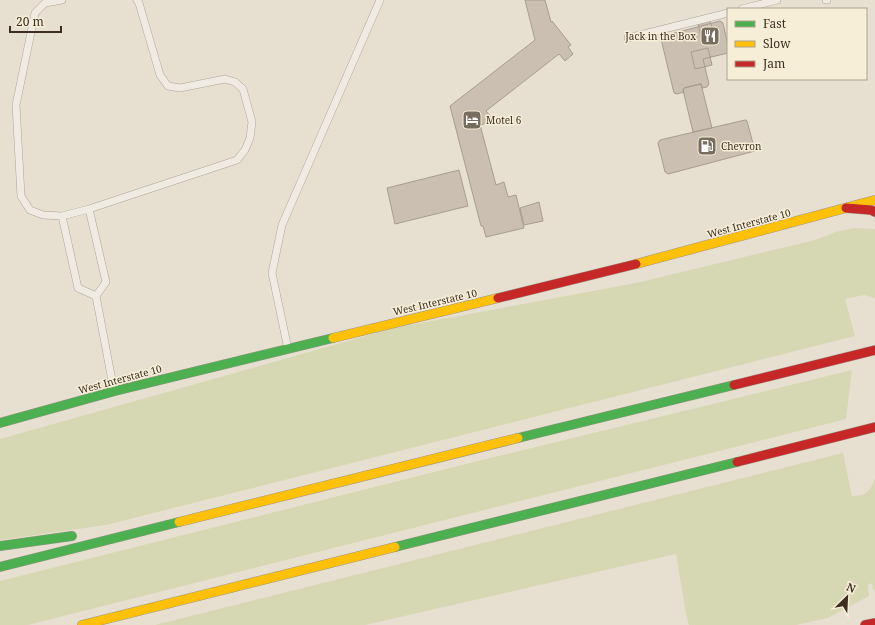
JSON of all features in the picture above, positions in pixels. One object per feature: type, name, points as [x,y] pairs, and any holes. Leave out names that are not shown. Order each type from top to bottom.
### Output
[{"type":"main road","name":"West Interstate 10","points":[[0,423],[114,391],[560,283],[875,200]]},
{"type":"main road","points":[[846,208],[871,210],[875,212]]},
{"type":"main road","points":[[0,567],[875,350]]},
{"type":"main road","points":[[82,625],[875,427]]},
{"type":"main road","points":[[100,533],[176,523]]},
{"type":"main road","points":[[0,546],[84,535]]},
{"type":"main road","points":[[865,625],[875,623]]},
{"type":"lane","points":[[62,0],[45,3],[35,13],[16,105],[21,196],[30,210],[43,215],[62,216],[89,209],[237,160],[245,150],[250,138],[252,122],[243,89],[235,82],[225,79],[180,88],[168,86],[160,75],[137,0]]},
{"type":"lane","points":[[288,349],[272,272],[282,225],[380,0]]},
{"type":"lane","points":[[746,8],[777,0]]},
{"type":"lane","points":[[628,38],[727,13]]},
{"type":"lane","points":[[89,209],[106,282],[96,296],[114,391]]},
{"type":"lane","points":[[62,216],[78,288],[96,296]]},
{"type":"green space","points":[[854,228],[875,229],[875,298],[864,295],[845,299],[855,336],[106,525],[0,540],[0,439],[394,328],[636,283],[815,240],[836,232]]},
{"type":"green space","points":[[852,370],[846,419],[28,625],[0,625],[0,581],[486,459]]},
{"type":"green space","points":[[843,453],[852,496],[861,495],[867,492],[872,486],[875,478],[875,589],[873,591],[872,583],[868,585],[869,596],[828,618],[796,625],[689,625],[676,554],[365,625],[155,625]]},
{"type":"building","name":"Motel 6","points":[[525,0],[545,0],[551,22],[552,21],[571,45],[568,47],[573,54],[565,61],[559,54],[486,111],[492,118],[482,125],[479,121],[496,185],[504,182],[508,197],[516,195],[524,228],[486,237],[483,226],[481,226],[450,106],[535,40]]},
{"type":"building","points":[[710,21],[714,33],[701,37],[698,24]]},
{"type":"building","points":[[720,21],[723,23],[727,41],[727,53],[703,59],[709,84],[707,87],[702,88],[700,84],[684,88],[684,92],[677,94],[674,93],[661,39],[663,36]]},
{"type":"building","points":[[708,48],[712,65],[695,69],[691,52]]},
{"type":"building","points":[[701,84],[712,128],[693,132],[683,90],[684,88]]},
{"type":"building","name":"Chevron","points":[[746,120],[755,151],[668,174],[665,172],[658,143],[660,140]]},
{"type":"building","points":[[459,170],[468,206],[395,224],[387,188]]},
{"type":"building","points":[[539,202],[543,221],[524,225],[520,208]]},
{"type":"traffic: fast","points":[[0,423],[115,391],[333,338]]},
{"type":"traffic: fast","points":[[518,438],[734,385]]},
{"type":"traffic: fast","points":[[395,547],[737,462]]},
{"type":"traffic: fast","points":[[0,567],[179,522]]},
{"type":"traffic: fast","points":[[0,546],[72,536]]},
{"type":"traffic: slow","points":[[636,264],[875,200]]},
{"type":"traffic: slow","points":[[333,338],[498,298]]},
{"type":"traffic: slow","points":[[179,522],[518,438]]},
{"type":"traffic: slow","points":[[82,625],[395,547]]},
{"type":"traffic: jam","points":[[846,208],[871,210],[875,212]]},
{"type":"traffic: jam","points":[[498,298],[636,264]]},
{"type":"traffic: jam","points":[[734,385],[875,350]]},
{"type":"traffic: jam","points":[[737,462],[875,427]]},
{"type":"traffic: jam","points":[[865,625],[875,623]]},
{"type":"place","name":"Jack in the Box","points":[[710,36]]},
{"type":"place","name":"Motel 6","points":[[472,120]]},
{"type":"place","name":"Chevron","points":[[707,146]]}]
